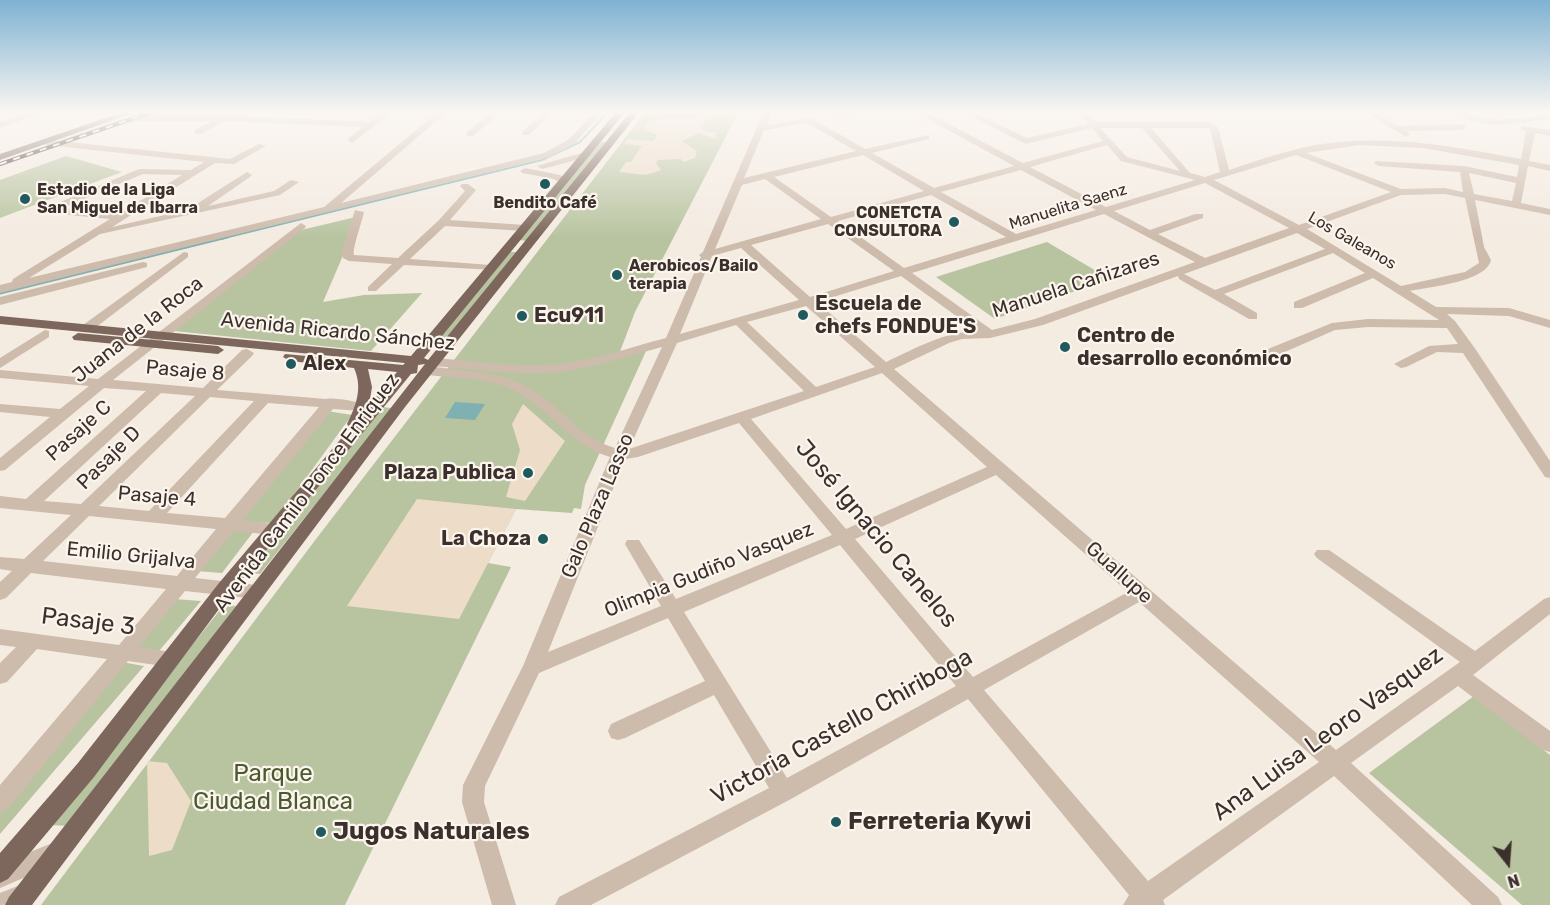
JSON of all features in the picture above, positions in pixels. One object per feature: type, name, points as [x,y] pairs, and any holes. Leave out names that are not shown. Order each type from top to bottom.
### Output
[{"type":"main road","name":"Avenida Camilo Ponce Enriquez","points":[[0,873],[86,770],[225,588],[346,441],[421,366],[527,247],[602,153]]},
{"type":"main road","name":"Avenida Camilo Ponce Enriquez","points":[[21,900],[61,851],[257,592],[491,268],[588,154]]},
{"type":"main road","points":[[510,246],[527,247]]},
{"type":"main road","name":"Avenida Ricardo Sánchez","points":[[0,320],[164,335],[421,366]]},
{"type":"main road","name":"Avenida Ricardo Sánchez","points":[[0,330],[359,365],[421,366]]},
{"type":"main road","points":[[346,441],[362,407],[366,380],[359,365]]},
{"type":"street","points":[[158,153],[237,160],[249,153]]},
{"type":"street","points":[[326,210],[394,153]]},
{"type":"street","points":[[2,289],[550,153]]},
{"type":"street","name":"Galo Plaza Lasso","points":[[504,905],[473,793],[532,667],[618,457],[670,342],[750,153]]},
{"type":"street","points":[[737,183],[859,153]]},
{"type":"street","points":[[866,153],[1016,239]]},
{"type":"street","points":[[995,153],[1205,263]]},
{"type":"street","points":[[705,255],[1066,153]]},
{"type":"street","name":"Los Galeanos","points":[[1119,153],[1124,159],[1206,180],[1227,189],[1334,249],[1436,311],[1451,324],[1550,473]]},
{"type":"street","points":[[1170,153],[1185,170],[1186,175]]},
{"type":"street","points":[[1220,153],[1225,174]]},
{"type":"street","name":"Manuelita Saenz","points":[[670,342],[1109,211],[1292,153]]},
{"type":"street","points":[[1299,153],[1400,192]]},
{"type":"street","name":"Manuelita Saenz","points":[[1472,153],[1550,168]]},
{"type":"street","points":[[1516,205],[1527,153]]},
{"type":"street","points":[[0,301],[588,154]]},
{"type":"street","points":[[2,289],[214,159]]},
{"type":"street","points":[[1378,163],[1464,169],[1521,181]]},
{"type":"street","points":[[1402,289],[1469,275],[1484,265],[1485,260],[1468,195],[1464,169]]},
{"type":"street","points":[[120,217],[50,210],[142,171],[190,174]]},
{"type":"street","points":[[525,171],[557,177],[565,183]]},
{"type":"street","points":[[195,210],[247,175]]},
{"type":"street","points":[[767,176],[990,334]]},
{"type":"street","points":[[91,235],[277,193],[294,182]]},
{"type":"street","points":[[372,289],[442,223],[471,190],[465,186]]},
{"type":"street","name":"Manuela Cañizares","points":[[618,457],[743,418],[885,368],[944,340],[961,335],[990,334],[1039,322],[1400,192],[1430,190],[1468,195],[1550,212]]},
{"type":"street","points":[[359,212],[346,255],[349,258],[491,268]]},
{"type":"street","points":[[1151,233],[1199,216]]},
{"type":"street","points":[[442,223],[525,228]]},
{"type":"street","name":"Juana de la Roca","points":[[0,466],[101,383],[301,226]]},
{"type":"street","name":"Guallupe","points":[[744,245],[1335,763],[1490,905]]},
{"type":"street","points":[[1215,294],[1334,249]]},
{"type":"street","points":[[87,328],[184,255]]},
{"type":"street","points":[[1298,305],[1375,273]]},
{"type":"street","points":[[1183,277],[1253,316]]},
{"type":"street","points":[[1436,311],[1480,309],[1534,317],[1550,324]]},
{"type":"street","points":[[740,322],[814,393]]},
{"type":"street","points":[[1273,352],[1332,327],[1368,323],[1451,324]]},
{"type":"street","points":[[0,364],[45,333]]},
{"type":"street","name":"Avenida Ricardo Sánchez","points":[[421,366],[559,368],[670,342]]},
{"type":"street","points":[[1401,364],[1437,347],[1454,346],[1469,350]]},
{"type":"street","name":"Pasaje D","points":[[0,593],[86,512],[247,353]]},
{"type":"street","name":"Avenida Ricardo Sánchez","points":[[421,366],[483,377],[517,386],[531,394],[603,452],[618,457]]},
{"type":"street","name":"Pasaje 8","points":[[0,374],[332,402],[362,407]]},
{"type":"street","name":"Pasaje C","points":[[29,506],[157,388]]},
{"type":"street","points":[[152,518],[266,397]]},
{"type":"street","points":[[0,802],[179,583],[332,402]]},
{"type":"street","points":[[0,408],[63,414]]},
{"type":"street","name":"José Ignacio Canelos","points":[[743,418],[970,687],[1145,902]]},
{"type":"street","name":"Olimpia Gudiño Vasquez","points":[[532,667],[844,537],[1000,467]]},
{"type":"street","name":"Pasaje 4","points":[[0,502],[274,529]]},
{"type":"street","points":[[633,544],[783,792]]},
{"type":"street","points":[[1323,554],[1475,662]]},
{"type":"street","name":"Emilio Grijalva","points":[[0,563],[257,592]]},
{"type":"street","name":"Victoria Castello Chiriboga","points":[[567,905],[783,792],[1141,593]]},
{"type":"street","name":"Ana Luisa Leoro Vasquez","points":[[1145,902],[1458,675],[1550,604]]},
{"type":"street","name":"Pasaje 3","points":[[0,637],[170,659]]},
{"type":"street","points":[[0,676],[33,641]]},
{"type":"street","points":[[1458,675],[1550,743]]},
{"type":"street","points":[[618,731],[718,684]]},
{"type":"street","points":[[0,873],[61,851]]},
{"type":"street","points":[[0,905],[21,900]]},
{"type":"green space","points":[[592,153],[599,153],[527,241],[519,240]]},
{"type":"green space","name":"Parque Ciudad Blanca","points":[[613,153],[717,153],[635,312],[618,357],[647,349],[585,485],[581,509],[574,508],[572,513],[516,509],[488,563],[511,567],[345,905],[41,905],[316,539]]},
{"type":"green space","name":"Estadio de la Liga San Miguel de Ibarra","points":[[66,156],[122,172],[0,218],[0,180]]},
{"type":"green space","points":[[360,216],[323,302],[364,295],[422,293],[371,351],[174,331],[301,230]]},
{"type":"green space","points":[[1047,242],[1110,279],[995,319],[936,277]]},
{"type":"green space","points":[[510,252],[517,252],[443,343],[434,343]]},
{"type":"green space","points":[[382,407],[392,408],[260,574],[247,573]]},
{"type":"green space","points":[[327,411],[352,415],[273,523],[237,522]]},
{"type":"green space","points":[[230,529],[254,531],[222,573],[195,571]]},
{"type":"green space","points":[[161,598],[201,601],[159,651],[121,646]]},
{"type":"green space","points":[[224,605],[236,606],[70,826],[49,825]]},
{"type":"green space","points":[[110,660],[144,666],[0,834],[0,789]]},
{"type":"green space","points":[[1474,696],[1550,755],[1550,905],[1522,905],[1369,773]]},
{"type":"shaded area","points":[[637,153],[696,153],[695,158],[683,162],[681,159],[658,160],[656,163],[661,170],[646,175],[619,172],[626,162],[631,162]]},
{"type":"shaded area","name":"Plaza Publica","points":[[523,404],[565,441],[525,501],[506,497],[520,450],[512,424]]},
{"type":"shaded area","points":[[417,499],[516,509],[459,619],[347,606]]},
{"type":"shaded area","points":[[147,761],[167,763],[191,801],[172,850],[149,856]]},
{"type":"water","points":[[455,402],[485,404],[475,420],[445,418]]},
{"type":"waterway","points":[[220,239],[542,160],[556,153]]},
{"type":"waterway","points":[[0,293],[227,237]]},
{"type":"railway","points":[[0,164],[31,153]]},
{"type":"place","name":"Bendito Café","points":[[545,184]]},
{"type":"place","name":"Estadio de la Liga San Miguel de Ibarra","points":[[25,199]]},
{"type":"place","name":"CONETCTA CONSULTORA","points":[[954,222]]},
{"type":"place","name":"Aerobicos/Bailo terapia","points":[[617,275]]},
{"type":"place","name":"Escuela de chefs FONDUE'S","points":[[803,315]]},
{"type":"place","name":"Ecu911","points":[[522,316]]},
{"type":"place","name":"Centro de desarrollo económico","points":[[1065,347]]},
{"type":"place","name":"Alex","points":[[291,364]]},
{"type":"place","name":"Plaza Publica","points":[[528,473]]},
{"type":"place","name":"La Choza","points":[[543,539]]},
{"type":"place","name":"Ferreteria Kywi","points":[[836,822]]},
{"type":"place","name":"Jugos Naturales","points":[[321,832]]}]
